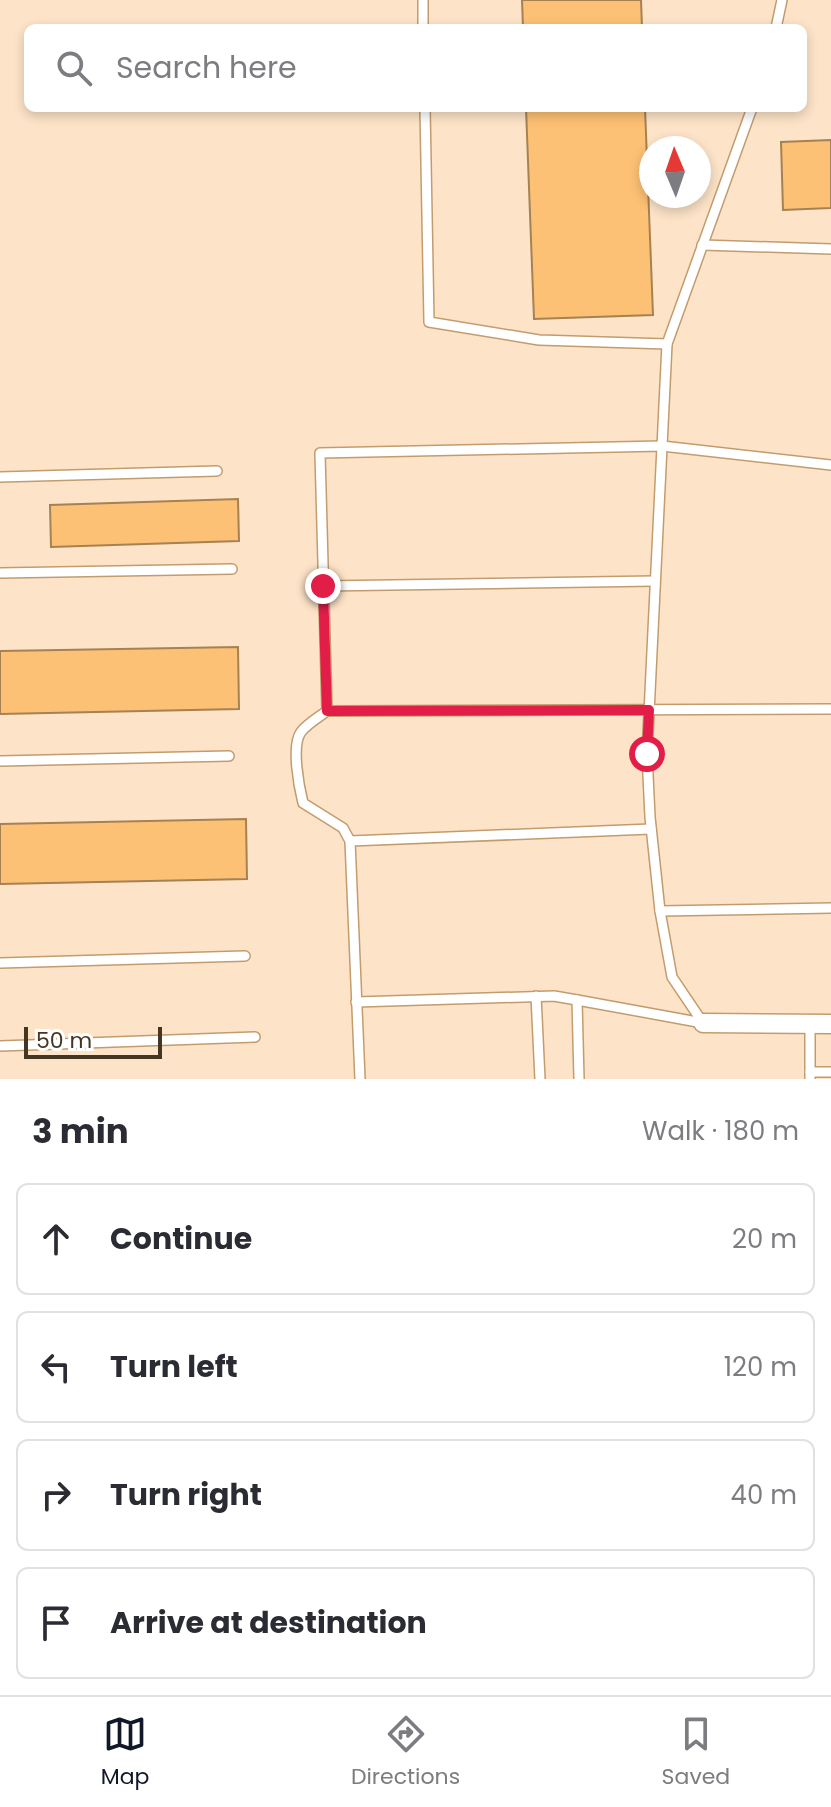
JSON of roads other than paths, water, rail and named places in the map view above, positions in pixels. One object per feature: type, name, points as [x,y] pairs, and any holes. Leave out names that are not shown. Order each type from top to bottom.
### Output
[{"type":"street","points":[[703,1023],[831,1024]]},
{"type":"lane","points":[[423,0],[423,24]]},
{"type":"lane","points":[[777,24],[782,0]]},
{"type":"lane","points":[[425,112],[429,322],[539,340],[667,344]]},
{"type":"lane","points":[[703,1023],[672,977],[660,911],[647,754],[654,581],[667,344],[751,112]]},
{"type":"lane","points":[[702,245],[831,249]]},
{"type":"lane","points":[[327,711],[320,453],[662,446],[831,465]]},
{"type":"lane","points":[[0,477],[217,471]]},
{"type":"lane","points":[[0,573],[232,569]]},
{"type":"lane","points":[[323,586],[654,581]]},
{"type":"lane","points":[[360,1079],[350,841],[343,828],[303,803],[296,745],[300,732],[327,711],[831,709]]},
{"type":"lane","points":[[0,761],[229,756]]},
{"type":"lane","points":[[350,841],[651,829]]},
{"type":"lane","points":[[660,911],[831,908]]},
{"type":"lane","points":[[0,963],[245,956]]},
{"type":"lane","points":[[536,996],[540,1079]]},
{"type":"lane","points":[[356,1002],[554,996],[703,1023]]},
{"type":"lane","points":[[577,1000],[579,1079]]},
{"type":"lane","points":[[810,1025],[810,1076],[831,1072]]},
{"type":"lane","points":[[0,1046],[255,1037]]}]
